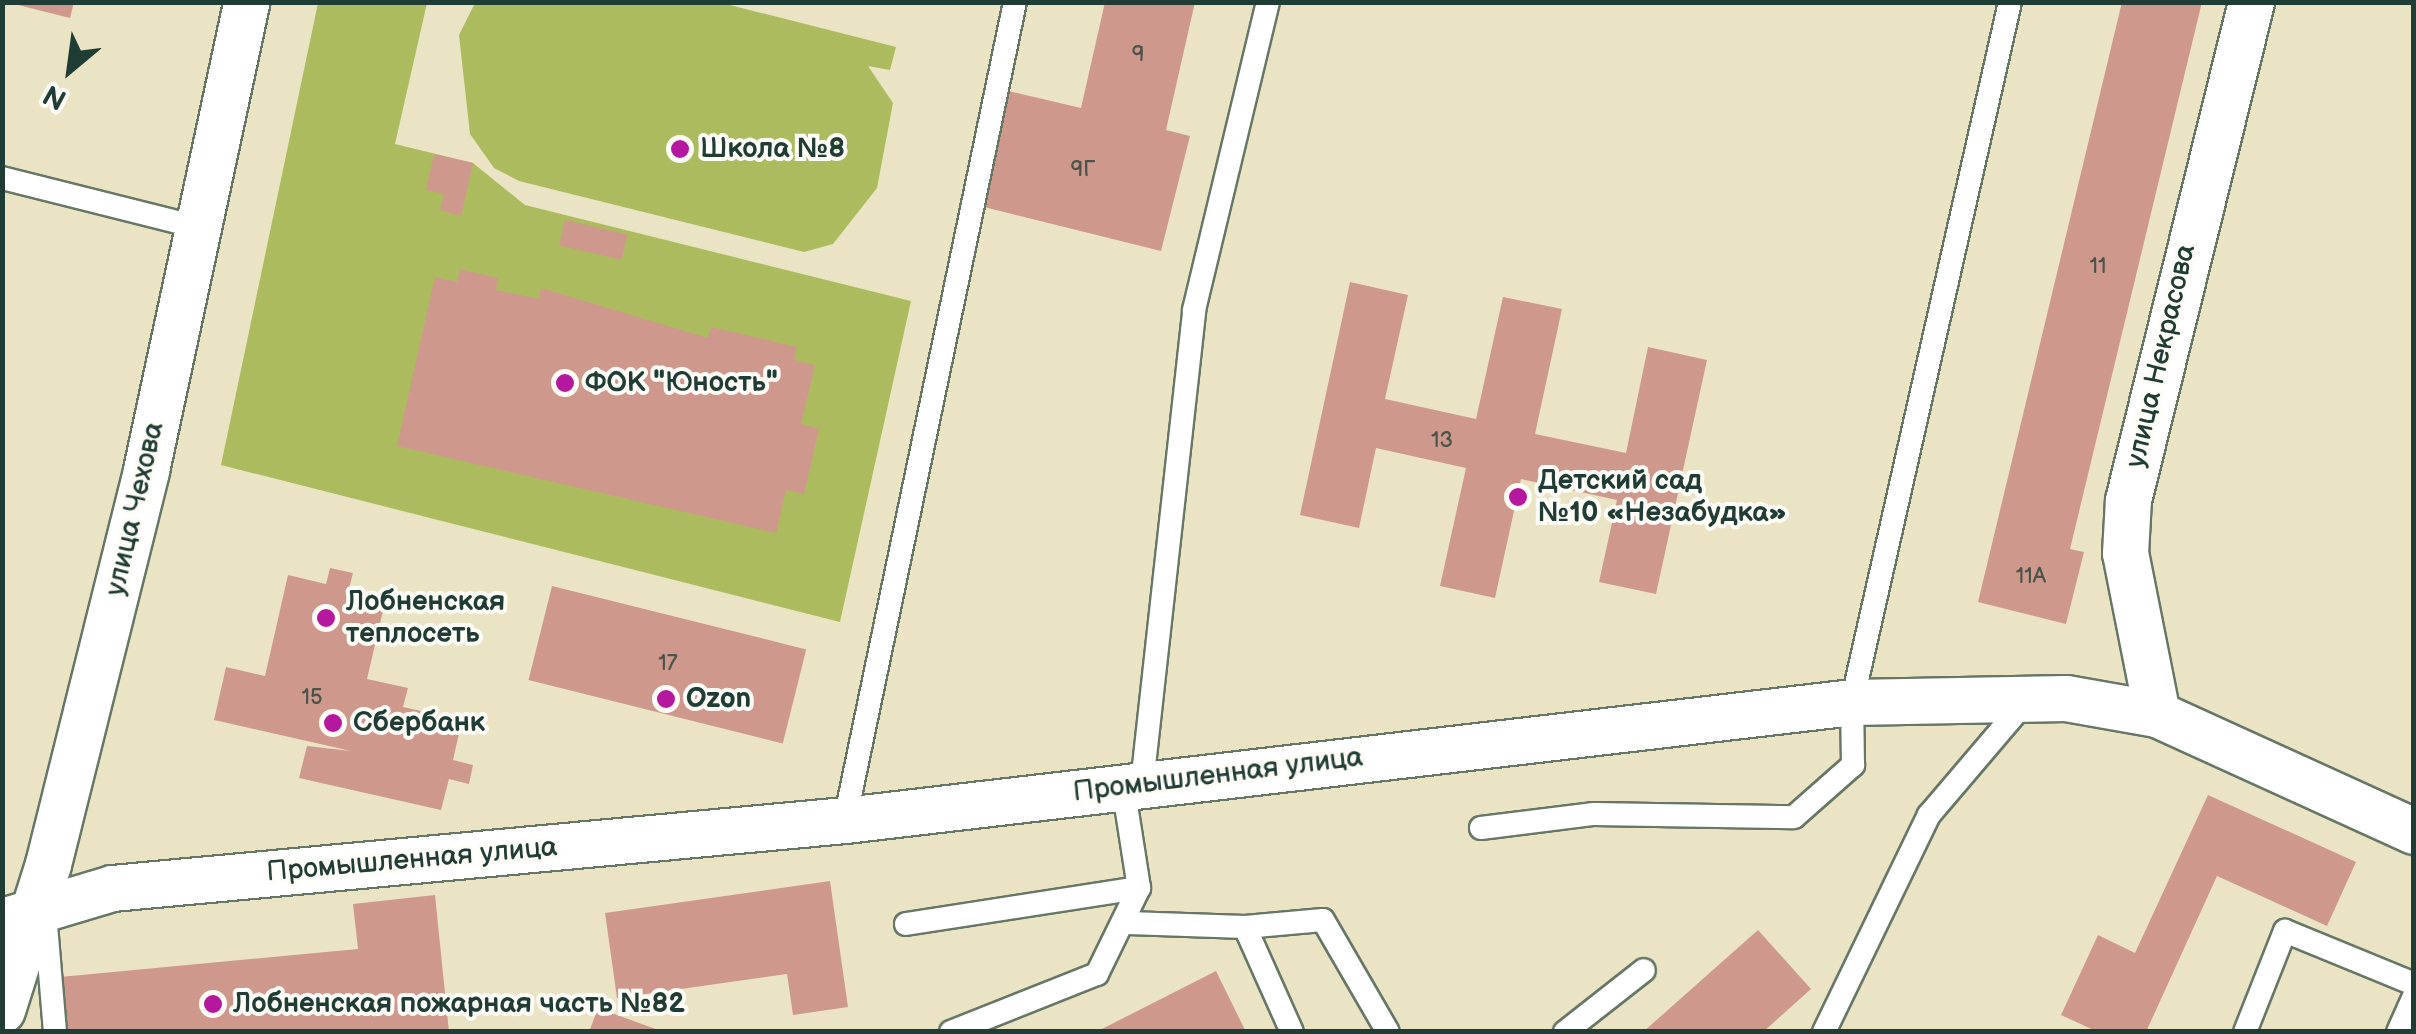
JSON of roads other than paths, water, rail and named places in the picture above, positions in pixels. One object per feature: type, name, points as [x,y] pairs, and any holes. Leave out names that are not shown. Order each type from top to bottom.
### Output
[{"type":"street","name":"улица Чехова","points":[[2,1010],[25,916],[76,757],[246,2]]},
{"type":"street","name":"улица Некрасова","points":[[2157,714],[2125,553],[2128,500],[2251,2]]},
{"type":"street","name":"Промышленная улица","points":[[25,916],[112,888],[845,820],[1852,702],[2028,698],[2157,714],[2414,831]]},
{"type":"lane","points":[[845,820],[1015,2]]},
{"type":"lane","points":[[950,1032],[1097,974],[1128,923],[1139,888],[1132,785],[1194,310],[1268,2]]},
{"type":"lane","points":[[1481,828],[1594,814],[1794,816],[1853,765],[1852,702],[2010,2]]},
{"type":"lane","points":[[2,178],[197,226]]},
{"type":"lane","points":[[1824,1032],[1929,814],[2028,698]]},
{"type":"lane","points":[[906,924],[1139,888]]},
{"type":"lane","points":[[25,916],[56,1032]]},
{"type":"lane","points":[[1128,923],[1245,927],[1323,920],[1388,1032]]},
{"type":"lane","points":[[1245,927],[1292,1032]]},
{"type":"lane","points":[[2246,1032],[2285,931],[2413,997],[2398,1032]]},
{"type":"lane","points":[[1565,1032],[1644,970]]},
{"type":"place","name":"Школа №8","points":[[680,149]]},
{"type":"place","name":"ФОК \"Юность\"","points":[[565,383]]},
{"type":"place","name":"Детский сад №10 «Незабудка»","points":[[1518,497]]},
{"type":"place","name":"Лобненская теплосеть","points":[[326,618]]},
{"type":"place","name":"Ozon","points":[[666,699]]},
{"type":"place","name":"Сбербанк","points":[[333,723]]},
{"type":"place","name":"Лобненская пожарная часть №82","points":[[213,1004]]}]
